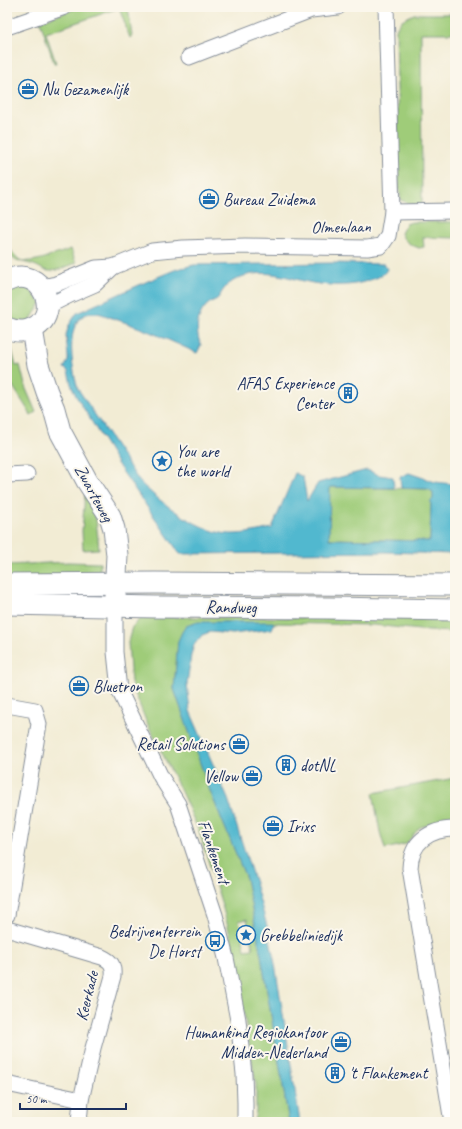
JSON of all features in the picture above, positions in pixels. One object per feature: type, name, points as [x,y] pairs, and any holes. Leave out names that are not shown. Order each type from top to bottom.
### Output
[{"type":"main road","points":[[8,278],[31,279],[45,297],[46,316],[43,320],[19,329]]},
{"type":"main road","name":"Zwarteweg","points":[[19,329],[30,386],[38,409],[60,431],[87,481],[110,516],[114,529],[117,555],[115,606]]},
{"type":"main road","name":"Randweg","points":[[7,584],[455,585]]},
{"type":"main road","name":"Randweg","points":[[7,604],[455,610]]},
{"type":"street","points":[[7,27],[65,7]]},
{"type":"street","points":[[189,57],[311,10],[338,7]]},
{"type":"street","points":[[381,7],[393,7]]},
{"type":"street","name":"Olmenlaan","points":[[45,297],[72,294],[95,284],[113,267],[152,251],[183,248],[245,246],[367,248],[381,246],[388,236],[392,212],[386,7]]},
{"type":"street","points":[[392,212],[455,211]]},
{"type":"street","points":[[7,474],[27,474]]},
{"type":"street","name":"Flankement","points":[[115,606],[115,652],[119,690],[161,777],[178,804],[215,915],[238,1020],[244,1074],[246,1104],[245,1122]]},
{"type":"street","points":[[7,705],[36,710],[39,724],[7,915]]},
{"type":"street","points":[[452,1122],[410,868],[412,853],[422,839],[439,830],[455,829]]},
{"type":"street","name":"Keerkade","points":[[7,929],[102,957],[110,961],[112,965],[113,976],[93,1048],[81,1100],[79,1122]]},
{"type":"street","points":[[7,1084],[81,1100]]},
{"type":"green space","points":[[80,7],[128,7],[132,36],[130,38],[119,8],[46,33],[56,63],[54,63],[40,21]]},
{"type":"green space","points":[[414,14],[455,14],[455,33],[421,33],[422,205],[410,204],[401,200],[399,189],[396,29],[402,20]]},
{"type":"green space","points":[[412,222],[455,222],[455,238],[423,237],[424,247],[419,248],[406,241],[401,233],[406,224]]},
{"type":"green space","points":[[7,242],[12,252],[20,260],[38,260],[71,249],[76,263],[58,270],[47,271],[34,265],[15,260],[9,254]]},
{"type":"green space","points":[[26,285],[41,303],[28,324],[7,320],[7,289]]},
{"type":"green space","points":[[7,344],[11,346],[16,366],[20,365],[26,389],[36,412],[31,415],[7,377]]},
{"type":"green space","points":[[329,487],[428,489],[433,492],[433,499],[431,502],[430,541],[329,539]]},
{"type":"green space","points":[[85,494],[96,519],[99,549],[83,550],[82,531]]},
{"type":"green space","points":[[69,562],[100,563],[100,580],[7,579],[7,565]]},
{"type":"green space","points":[[142,617],[455,618],[455,632],[429,631],[374,625],[224,622],[178,641],[174,689],[210,791],[246,878],[261,955],[289,1122],[254,1122],[256,1111],[256,1085],[231,938],[199,831],[146,721],[131,683],[128,642],[132,627]],"holes":[[[247,919],[253,949],[245,950],[239,921]]]},
{"type":"green space","points":[[455,778],[455,820],[420,827],[406,844],[385,849],[380,832],[373,793]]},
{"type":"water","points":[[332,263],[384,264],[387,269],[382,275],[375,278],[356,284],[342,285],[313,283],[283,276],[261,273],[241,277],[227,286],[218,298],[206,306],[203,310],[197,327],[201,345],[197,353],[148,331],[105,315],[97,313],[86,314],[78,321],[74,330],[72,342],[73,369],[78,389],[139,481],[182,516],[208,529],[220,533],[232,534],[247,533],[272,528],[295,473],[303,477],[307,501],[318,483],[367,470],[379,475],[393,477],[394,488],[330,487],[329,539],[430,541],[431,501],[433,499],[433,492],[428,489],[401,488],[400,477],[409,473],[435,482],[452,484],[455,495],[455,554],[385,552],[180,554],[120,468],[76,396],[68,371],[64,368],[68,361],[66,335],[69,325],[77,313],[177,269],[194,265]]},
{"type":"water","points":[[198,622],[273,622],[274,624],[272,629],[233,634],[210,632],[202,635],[194,645],[187,684],[190,711],[228,799],[267,926],[275,964],[300,1122],[289,1122],[261,955],[246,878],[210,791],[174,689],[178,641],[186,626]]},
{"type":"place","name":"Nu Gezamenlijk","points":[[28,89]]},
{"type":"place","name":"Bureau Zuidema","points":[[209,199]]},
{"type":"place","name":"AFAS Experience Center","points":[[348,393]]},
{"type":"place","name":"You are the world","points":[[162,461]]},
{"type":"place","name":"Bluetron","points":[[79,686]]},
{"type":"place","name":"Retail Solutions","points":[[239,744]]},
{"type":"place","name":"dotNL","points":[[286,765]]},
{"type":"place","name":"Vellow","points":[[252,776]]},
{"type":"place","name":"Irixs","points":[[273,826]]},
{"type":"place","name":"Grebbeliniedijk","points":[[246,935]]},
{"type":"place","name":"Bedrijventerrein De Horst","points":[[215,941]]},
{"type":"place","name":"Humankind Regiokantoor Midden-Nederland","points":[[341,1042]]},
{"type":"place","name":"'t Flankement","points":[[335,1073]]}]
